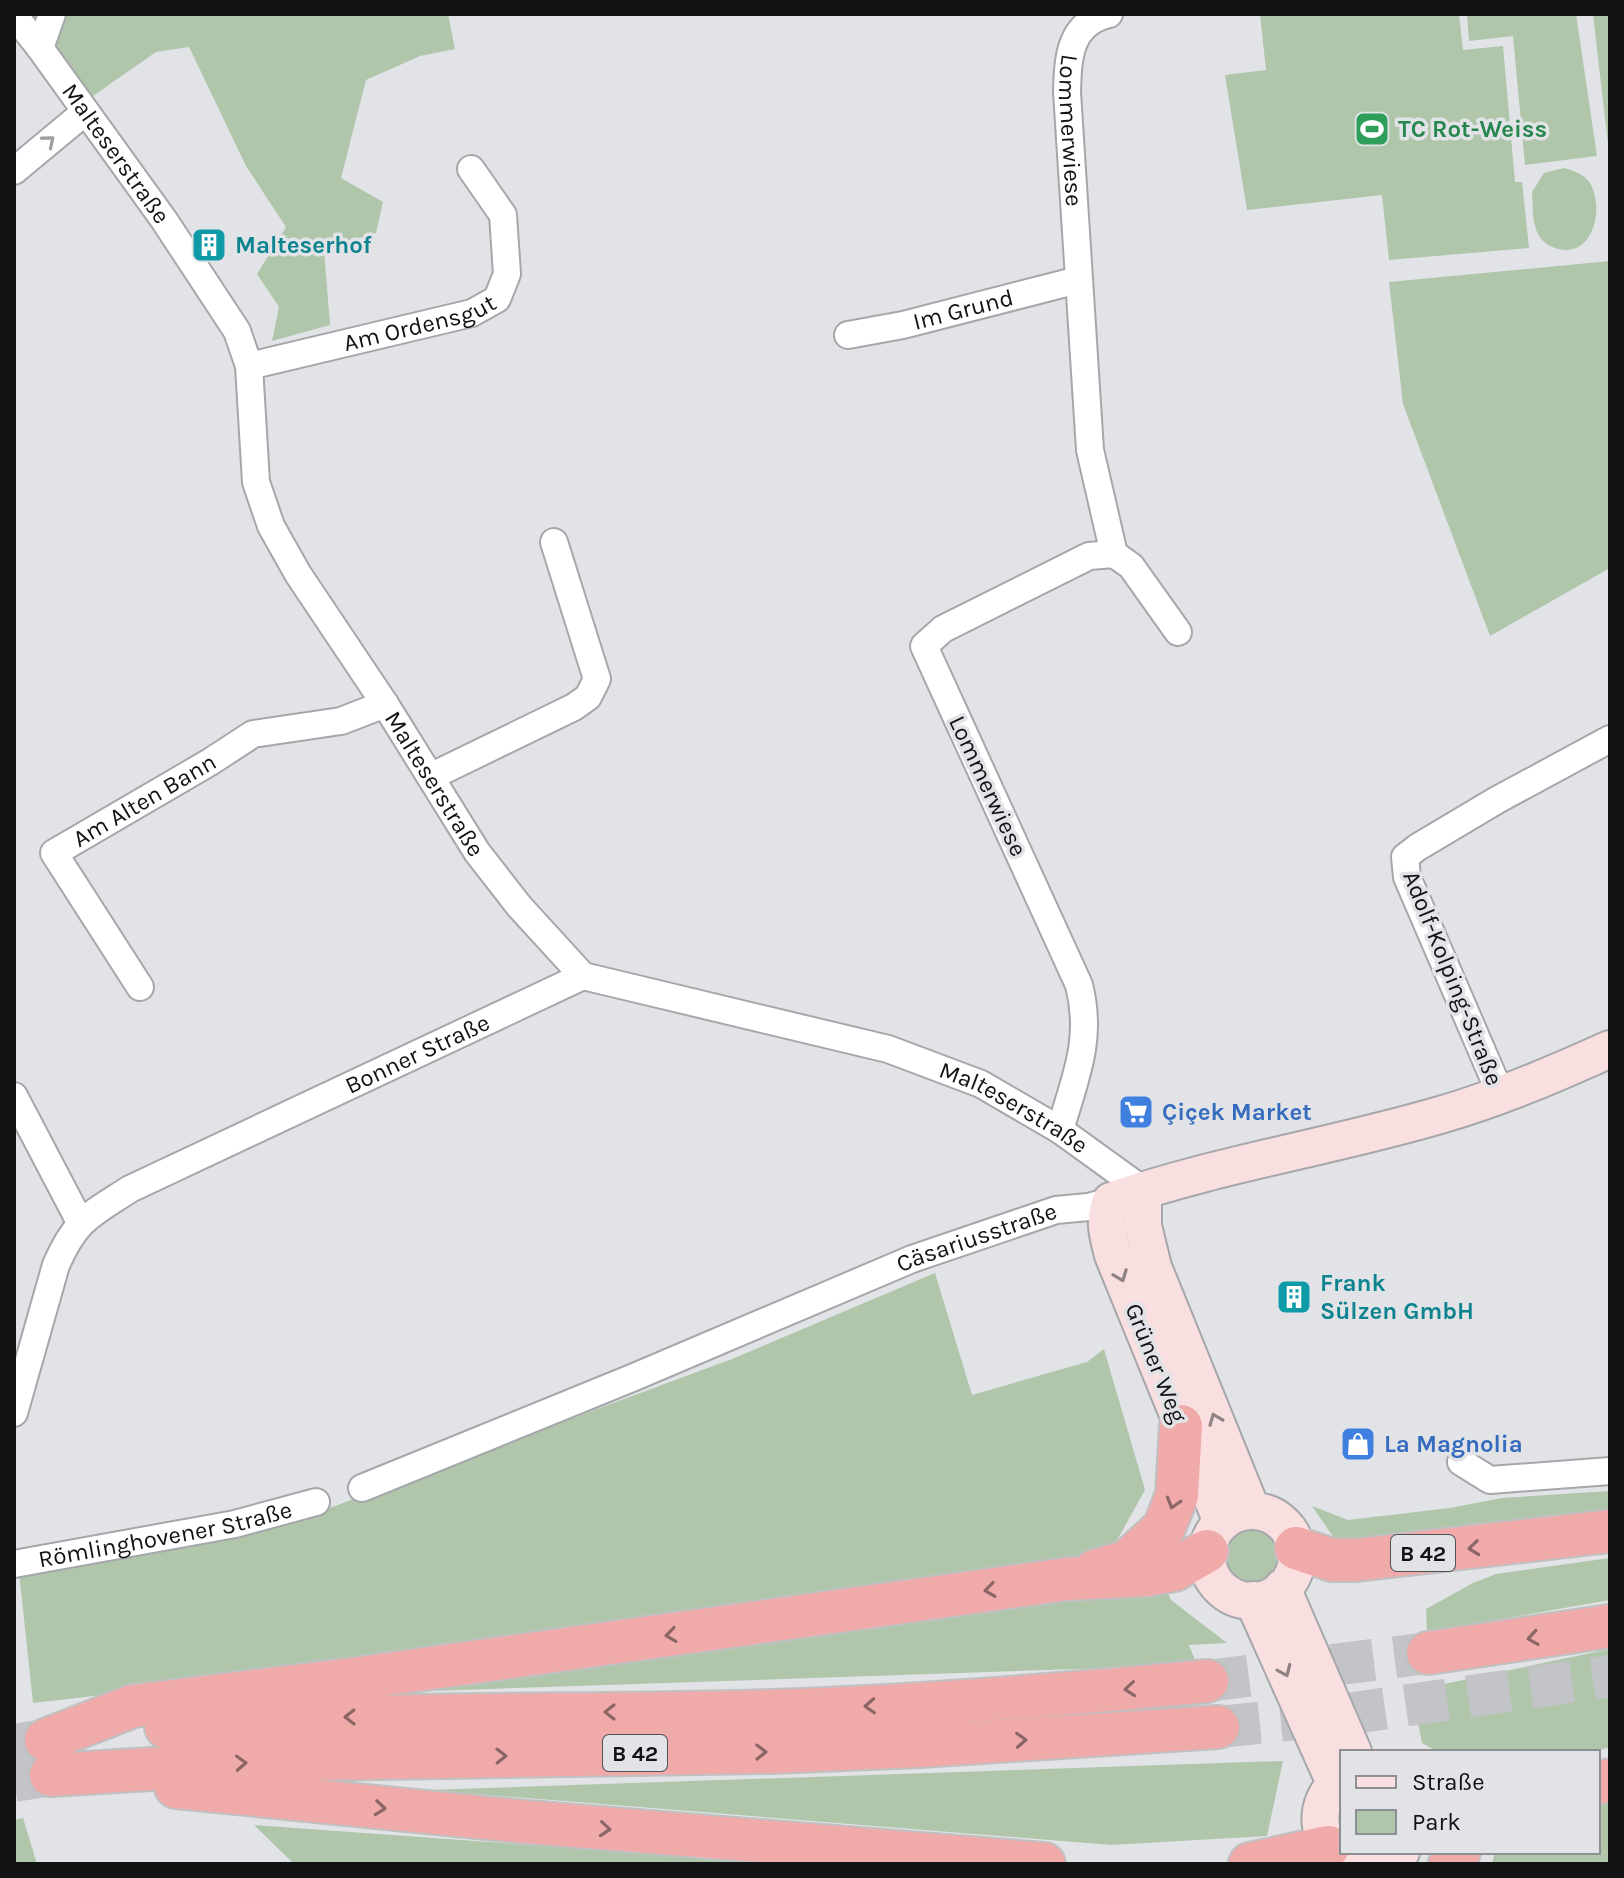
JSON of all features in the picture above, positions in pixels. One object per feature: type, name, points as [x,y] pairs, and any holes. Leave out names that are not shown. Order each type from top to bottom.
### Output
[{"type":"highway","points":[[1067,1579],[1128,1561],[1164,1528],[1177,1495],[1181,1426]]},
{"type":"highway","points":[[48,1758],[133,1706],[353,1679],[1067,1579],[1139,1576],[1174,1570],[1227,1528]]},
{"type":"highway","name":"B 42","points":[[1296,1548],[1332,1560],[1356,1560],[1610,1531]]},
{"type":"highway","points":[[1428,1653],[1610,1626]]},
{"type":"highway","name":"B 42","points":[[48,1758],[176,1727],[318,1718],[770,1711],[1069,1694],[1207,1681]]},
{"type":"highway","name":"B 42","points":[[48,1758],[319,1759],[771,1752],[1218,1727]]},
{"type":"highway","points":[[48,1758],[543,1824],[1044,1864]]},
{"type":"highway","points":[[1250,1864],[1340,1855]]},
{"type":"main road","name":"Cäsariusstraße","points":[[1127,1195],[1398,1127],[1501,1095],[1610,1049]]},
{"type":"main road","name":"Grüner Weg","points":[[1227,1528],[1181,1426],[1113,1255],[1106,1213],[1127,1195],[1143,1226],[1227,1528],[1210,1573],[1232,1596],[1268,1594]]},
{"type":"main road","points":[[1227,1528],[1276,1518],[1285,1526],[1296,1548],[1296,1563],[1291,1577],[1268,1594]]},
{"type":"main road","points":[[1268,1594],[1352,1750]]},
{"type":"main road","points":[[1268,1594],[1338,1781],[1326,1794],[1321,1807],[1321,1834],[1340,1855]]},
{"type":"street","points":[[40,48],[52,14]]},
{"type":"street","name":"Lommerwiese","points":[[1060,1130],[1082,1056],[1086,1028],[1079,985],[924,646],[943,629],[1089,556],[1114,554],[1090,450],[1067,92],[1068,57],[1079,33],[1092,18],[1109,14]]},
{"type":"street","name":"Malteserstraße","points":[[14,15],[164,220],[237,331],[249,366],[256,482],[271,526],[299,576],[432,776],[477,852],[519,906],[583,976],[888,1049],[981,1084],[1060,1130],[1127,1195]]},
{"type":"street","points":[[14,171],[85,112]]},
{"type":"street","name":"Am Ordensgut","points":[[249,366],[472,313],[497,299],[507,274],[503,215],[471,169]]},
{"type":"street","name":"Im Grund","points":[[848,335],[903,325],[1078,280]]},
{"type":"street","points":[[432,776],[574,707],[588,697],[593,688],[597,679],[554,542]]},
{"type":"street","points":[[1114,554],[1131,566],[1178,632]]},
{"type":"street","name":"Am Alten Bann","points":[[140,987],[54,853],[253,734],[341,721],[385,704]]},
{"type":"street","name":"Adolf-Kolping-Straße","points":[[1501,1095],[1407,877],[1405,857],[1497,800],[1610,739]]},
{"type":"street","name":"Bonner Straße","points":[[80,1222],[130,1189],[583,976]]},
{"type":"street","points":[[14,1096],[80,1222],[66,1242],[56,1265],[14,1413]]},
{"type":"street","name":"Cäsariusstraße","points":[[362,1488],[912,1259],[1056,1210],[1088,1207],[1127,1195]]},
{"type":"street","points":[[1461,1462],[1490,1480],[1610,1471]]},
{"type":"street","name":"Römlinghovener Straße","points":[[14,1564],[235,1524],[316,1502]]},
{"type":"green space","points":[[14,14],[448,14],[455,49],[420,56],[366,80],[341,178],[383,202],[376,233],[324,249],[330,325],[272,341],[279,307],[257,274],[286,227],[246,166],[189,47],[156,52],[80,105]]},
{"type":"green space","name":"TC Rot-Weiss","points":[[1260,14],[1459,14],[1463,50],[1503,46],[1515,182],[1522,182],[1529,248],[1389,260],[1382,195],[1247,210],[1225,75],[1266,70]]},
{"type":"green space","points":[[1467,14],[1576,14],[1597,156],[1525,165],[1513,36],[1469,41]]},
{"type":"green space","points":[[1593,14],[1610,14],[1610,162]]},
{"type":"green space","points":[[1564,168],[1588,180],[1595,194],[1596,207],[1592,232],[1577,248],[1565,250],[1549,246],[1538,235],[1532,192],[1544,173]]},
{"type":"green space","points":[[1610,261],[1610,568],[1490,636],[1403,404],[1389,282]]},
{"type":"green space","points":[[935,1273],[972,1395],[1087,1362],[1104,1349],[1145,1490],[1111,1551],[301,1672],[33,1703],[19,1572],[259,1527],[335,1506],[732,1359]]},
{"type":"green space","points":[[1610,1491],[1610,1512],[1343,1551],[1312,1506],[1348,1520],[1450,1508],[1502,1498]]},
{"type":"green space","points":[[1252,1526],[1273,1535],[1282,1556],[1273,1577],[1252,1586],[1231,1577],[1222,1556],[1231,1535]]},
{"type":"green space","points":[[1610,1558],[1610,1600],[1427,1632],[1426,1609],[1473,1583],[1496,1574]]},
{"type":"green space","points":[[1165,1587],[1171,1600],[1227,1643],[1189,1645],[1197,1665],[369,1693]]},
{"type":"green space","points":[[1610,1649],[1610,1747],[1599,1750],[1434,1750],[1422,1743],[1416,1712],[1420,1689]]},
{"type":"green space","points":[[1283,1761],[1267,1836],[1111,1845],[427,1790]]},
{"type":"green space","points":[[1610,1799],[1610,1864],[1492,1864],[1494,1854],[1600,1854],[1600,1802]]},
{"type":"green space","points":[[23,1818],[37,1864],[14,1864],[14,1820]]},
{"type":"green space","points":[[254,1825],[791,1864],[294,1864]]},
{"type":"tunnel","points":[[1207,1681],[1428,1653]]},
{"type":"tunnel","points":[[1218,1727],[1347,1714],[1610,1676]]},
{"type":"tunnel","points":[[14,1745],[46,1740]]},
{"type":"tunnel","points":[[14,1781],[51,1775]]},
{"type":"place","name":"TC Rot-Weiss","points":[[1372,129]]},
{"type":"place","name":"Malteserhof","points":[[209,245]]},
{"type":"place","name":"Çiçek Market","points":[[1136,1112]]},
{"type":"place","name":"Frank Sülzen GmbH","points":[[1294,1297]]},
{"type":"place","name":"La Magnolia","points":[[1358,1444]]}]
